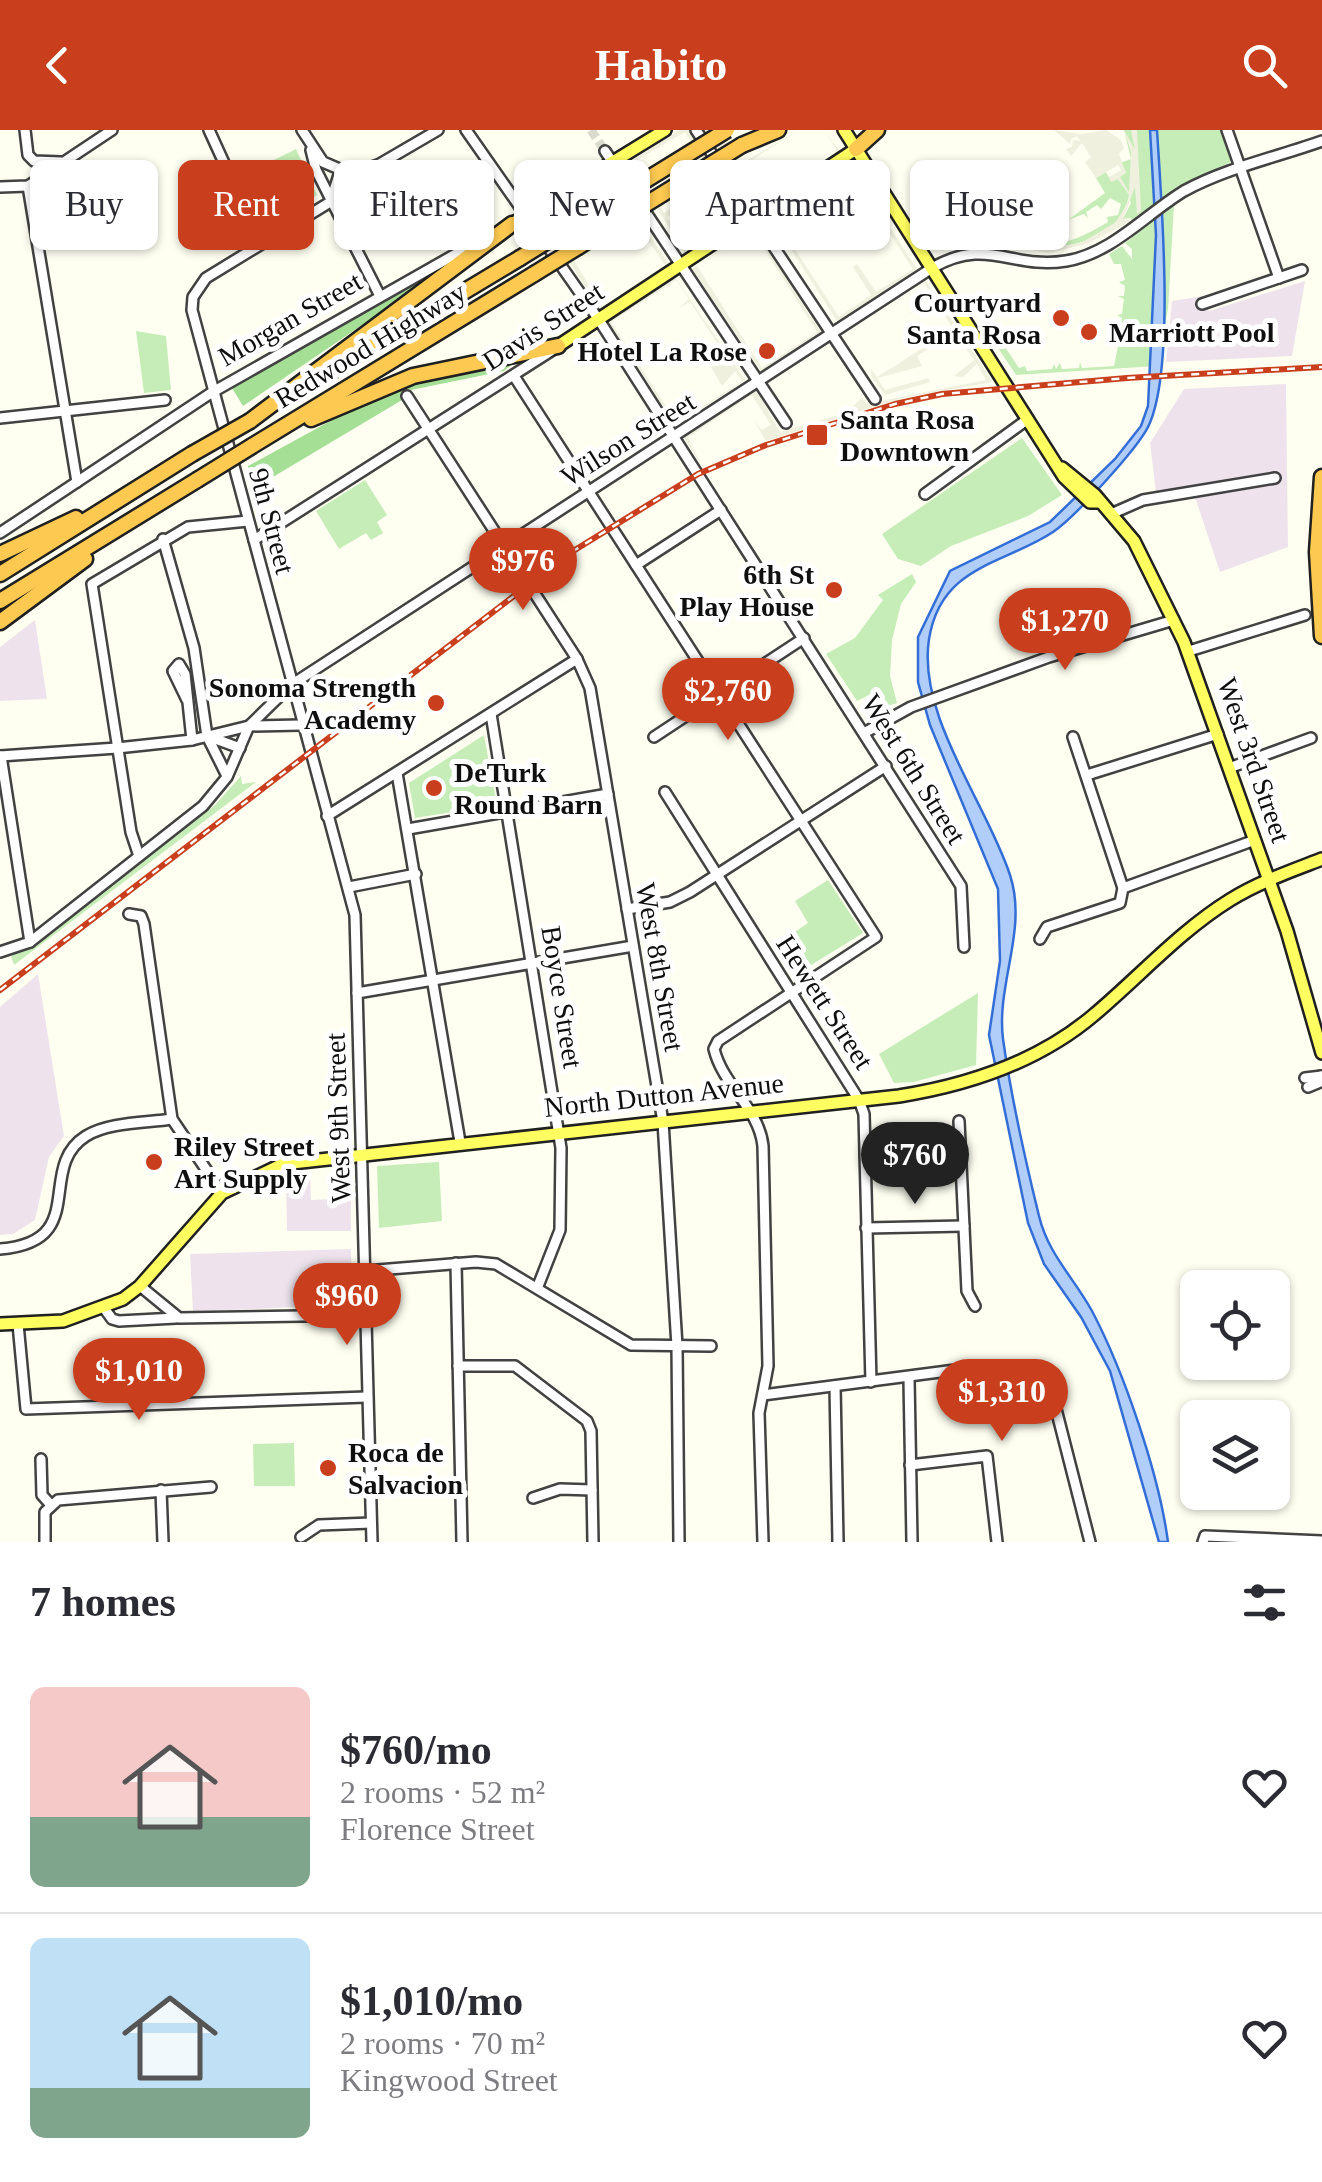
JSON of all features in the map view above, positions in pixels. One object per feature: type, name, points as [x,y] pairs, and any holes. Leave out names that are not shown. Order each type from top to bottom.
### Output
[{"type":"highway","name":"Redwood Highway","points":[[0,574],[727,130]]},
{"type":"highway","name":"Redwood Highway","points":[[0,601],[765,130]]},
{"type":"highway","points":[[742,145],[778,130]]},
{"type":"highway","points":[[856,149],[877,130]]},
{"type":"highway","points":[[250,421],[514,223]]},
{"type":"highway","points":[[252,446],[391,383],[558,346]]},
{"type":"highway","points":[[1322,477],[1317,534],[1322,636]]},
{"type":"highway","points":[[0,554],[140,488]]},
{"type":"highway","points":[[0,622],[163,503]]},
{"type":"main road","name":"Morgan Street","points":[[602,160],[665,130]]},
{"type":"main road","name":"West 3rd Street","points":[[844,130],[1062,468],[1111,514],[1141,552],[1188,651],[1218,734],[1269,880],[1322,1053]]},
{"type":"main road","name":"Davis Street","points":[[840,160],[856,149]]},
{"type":"main road","name":"Davis Street","points":[[558,346],[704,250]]},
{"type":"main road","name":"North Dutton Avenue","points":[[0,1324],[63,1321],[104,1308],[140,1286],[222,1193],[283,1164],[926,1092],[973,1080],[1031,1056],[1092,1017],[1205,917],[1269,880],[1322,859]]},
{"type":"street","points":[[67,160],[112,130]]},
{"type":"street","points":[[209,130],[223,160]]},
{"type":"street","points":[[302,130],[331,200],[380,296]]},
{"type":"street","points":[[388,160],[438,130]]},
{"type":"street","name":"West 6th Street","points":[[466,130],[514,213]]},
{"type":"street","points":[[696,130],[717,160]]},
{"type":"street","points":[[1227,130],[1278,278]]},
{"type":"street","points":[[25,133],[28,156],[33,160]]},
{"type":"street","points":[[1241,169],[1322,142]]},
{"type":"street","points":[[310,147],[334,167]]},
{"type":"street","points":[[608,156],[786,423]]},
{"type":"street","name":"Wilson Street","points":[[249,726],[291,685],[932,268],[963,253],[995,252],[1062,262],[1091,254],[1175,198],[1241,169]]},
{"type":"street","points":[[0,187],[28,186],[77,482]]},
{"type":"street","points":[[331,200],[334,191]]},
{"type":"street","points":[[314,211],[334,198]]},
{"type":"street","name":"Morgan Street","points":[[0,533],[211,393],[514,222]]},
{"type":"street","name":"9th Street","points":[[251,250],[206,278],[193,297],[197,340],[311,758]]},
{"type":"street","name":"West 6th Street","points":[[542,250],[599,320],[961,886],[964,948]]},
{"type":"street","points":[[779,250],[875,399]]},
{"type":"street","points":[[1202,304],[1302,270]]},
{"type":"street","name":"Davis Street","points":[[254,540],[347,477],[558,346]]},
{"type":"street","points":[[514,376],[876,936],[718,1040],[714,1049],[761,1126],[763,1146],[768,1366],[763,1395],[762,1542]]},
{"type":"street","name":"West 8th Street","points":[[407,396],[577,659],[590,688],[663,1122],[677,1346],[679,1542]]},
{"type":"street","points":[[0,418],[165,400]]},
{"type":"street","points":[[925,494],[1028,418]]},
{"type":"street","points":[[1111,514],[1144,500],[1275,478]]},
{"type":"street","points":[[636,565],[722,510]]},
{"type":"street","points":[[139,856],[130,832],[92,584],[188,527],[248,521]]},
{"type":"street","points":[[163,539],[194,648],[207,736],[228,777]]},
{"type":"street","points":[[1188,651],[1306,615]]},
{"type":"street","points":[[864,733],[911,707],[1049,657],[1174,620]]},
{"type":"street","points":[[654,737],[804,638]]},
{"type":"street","points":[[327,816],[577,659]]},
{"type":"street","points":[[187,700],[192,740]]},
{"type":"street","name":"Boyce Street","points":[[492,714],[560,1132],[560,1230],[538,1286]]},
{"type":"street","points":[[30,942],[0,756],[192,740],[249,726],[301,725]]},
{"type":"street","points":[[0,952],[30,942],[203,806],[228,777],[249,726]]},
{"type":"street","points":[[1087,775],[1218,734]]},
{"type":"street","points":[[207,736],[240,748]]},
{"type":"street","points":[[1040,939],[1047,926],[1120,903],[1123,888],[1072,738]]},
{"type":"street","points":[[1230,768],[1310,738]]},
{"type":"street","name":"West 9th Street","points":[[311,758],[355,916],[372,1542]]},
{"type":"street","points":[[627,910],[670,902],[886,766]]},
{"type":"street","points":[[398,773],[460,1142]]},
{"type":"street","name":"Hewett Street","points":[[664,792],[792,992],[864,1114],[871,1382]]},
{"type":"street","points":[[408,829],[608,794]]},
{"type":"street","points":[[1123,888],[1255,840]]},
{"type":"street","points":[[350,887],[416,874]]},
{"type":"street","points":[[129,914],[142,916],[144,924],[172,1119],[222,1193]]},
{"type":"street","points":[[356,993],[432,982],[534,959],[633,946]]},
{"type":"street","points":[[1306,1082],[1320,1082],[1322,1076]]},
{"type":"street","points":[[0,1250],[28,1245],[49,1229],[59,1212],[66,1161],[84,1137],[99,1130],[172,1119]]},
{"type":"street","points":[[959,1120],[966,1291],[974,1306]]},
{"type":"street","points":[[866,1228],[964,1226]]},
{"type":"street","points":[[365,1271],[456,1263],[496,1264],[538,1286],[631,1346],[711,1346]]},
{"type":"street","points":[[456,1263],[462,1542]]},
{"type":"street","points":[[140,1286],[179,1318]]},
{"type":"street","points":[[104,1308],[112,1319],[119,1321],[366,1315]]},
{"type":"street","points":[[18,1324],[26,1409],[366,1396]]},
{"type":"street","points":[[458,1366],[515,1366],[587,1421],[592,1430],[593,1542]]},
{"type":"street","points":[[763,1395],[986,1366],[1025,1372],[1042,1387],[1056,1409],[1090,1542]]},
{"type":"street","points":[[908,1378],[912,1542]]},
{"type":"street","points":[[835,1386],[838,1542]]},
{"type":"street","points":[[910,1465],[987,1456],[997,1542]]},
{"type":"street","points":[[41,1459],[42,1495],[50,1504]]},
{"type":"street","points":[[45,1542],[44,1512],[50,1504],[211,1487]]},
{"type":"street","points":[[533,1498],[560,1489],[592,1490]]},
{"type":"street","points":[[161,1490],[163,1542]]},
{"type":"street","points":[[301,1537],[319,1524],[371,1524]]},
{"type":"street","points":[[1202,1542],[1205,1536],[1322,1541]]},
{"type":"shaded area","points":[[679,130],[691,130],[709,160],[703,160],[685,132],[634,160]]},
{"type":"shaded area","points":[[701,130],[719,130],[738,160],[722,160]]},
{"type":"shaded area","points":[[1054,130],[1081,134],[1106,130],[1121,140],[1124,148],[1119,154],[1126,173],[1120,177],[1129,192],[1131,152],[1124,130],[1135,150],[1131,130],[1137,130],[1141,211],[1137,214],[1135,187],[1123,219],[1131,221],[1087,244],[1069,248],[1116,222],[1129,195],[1118,179],[1111,182],[1109,177],[1121,170],[1118,165],[1096,178],[1085,162],[1091,157],[1082,143],[1071,156],[1066,149],[1072,147],[1073,140],[1080,141],[1077,136],[1071,139],[1070,144]]},
{"type":"shaded area","points":[[650,191],[664,213],[670,209],[670,229]]},
{"type":"shaded area","points":[[890,227],[917,269],[839,324],[791,250],[795,250],[839,317],[871,295],[853,267],[857,264],[876,292],[913,269]]},
{"type":"shaded area","points":[[650,236],[669,264],[600,311],[562,250],[572,257],[602,307],[665,265],[650,243]]},
{"type":"shaded area","points":[[720,250],[697,266],[762,368],[817,332],[765,250],[819,329],[821,325],[824,330],[820,337],[761,371],[692,269]]},
{"type":"shaded area","points":[[675,277],[745,380],[676,426],[607,322]],"holes":[[[676,280],[689,299],[679,308],[690,302],[720,347],[712,353],[716,359],[723,355],[727,360],[711,367],[722,386],[735,371],[742,381],[677,423],[611,322]]]},
{"type":"shaded area","points":[[926,281],[993,382],[903,398],[881,405],[883,416],[858,424],[857,420],[877,414],[874,407],[766,441],[754,421],[762,430],[771,425],[752,395],[688,437],[702,467],[684,437],[756,389],[780,432],[846,413],[862,398],[866,404],[986,380],[977,364],[963,377],[954,376],[974,360],[955,332],[917,356],[922,366],[877,378],[885,390],[929,378],[930,382],[885,395],[871,376],[871,369],[877,377],[953,329],[935,300],[900,319],[934,299],[924,282],[917,284]]},
{"type":"shaded area","points":[[1305,281],[1292,356],[1166,362],[1172,301],[1204,296],[1209,311]]},
{"type":"shaded area","points":[[1286,384],[1288,547],[1220,572],[1192,488],[1156,493],[1150,443],[1184,389]]},
{"type":"shaded area","points":[[35,620],[47,699],[0,701],[0,647]]},
{"type":"shaded area","points":[[38,974],[64,1136],[49,1157],[35,1220],[13,1234],[0,1235],[0,1007]]},
{"type":"shaded area","points":[[310,1174],[311,1200],[351,1198],[351,1231],[287,1231],[286,1180]]},
{"type":"shaded area","points":[[351,1249],[352,1304],[193,1312],[190,1254]]},
{"type":"green space","points":[[1124,130],[1220,130],[1231,162],[1175,188],[1168,309],[1157,366],[1016,375],[996,345],[1007,338],[1003,344],[1019,368],[1025,366],[1027,371],[1052,369],[1054,364],[1056,369],[1060,363],[1062,369],[1079,368],[1080,362],[1082,368],[1114,366],[1119,341],[1114,338],[1120,337],[1122,318],[1117,315],[1122,314],[1124,299],[1118,296],[1124,296],[1125,286],[1119,282],[1125,280],[1121,264],[1114,264],[1109,254],[1122,246],[1132,259],[1132,249],[1125,243],[1132,238],[1131,218],[1123,219],[1131,203],[1129,197],[1121,215],[1108,229],[1076,244],[1069,245],[1069,240],[1108,222],[1107,217],[1118,215],[1121,204],[1110,198],[1101,209],[1097,205],[1086,212],[1088,218],[1084,214],[1069,219],[1105,193],[1096,178],[1106,172],[1111,181],[1117,178],[1129,194],[1119,177],[1126,172],[1120,163],[1131,159]]},
{"type":"green space","points":[[296,149],[301,160],[274,160]]},
{"type":"green space","points":[[462,257],[243,406],[232,388]]},
{"type":"green space","points":[[136,331],[166,336],[171,390],[144,393]]},
{"type":"green space","points":[[515,362],[504,371],[411,390],[402,400],[251,490],[248,466],[345,413],[414,382]]},
{"type":"green space","points":[[1022,438],[1062,495],[1028,516],[951,546],[921,566],[898,559],[882,534]]},
{"type":"green space","points":[[365,480],[387,515],[377,522],[383,533],[371,540],[366,533],[339,549],[316,511]]},
{"type":"green space","points":[[912,574],[916,582],[901,604],[892,640],[890,676],[897,703],[887,706],[877,691],[857,701],[826,654],[855,638],[883,600],[878,595]]},
{"type":"green space","points":[[484,735],[497,805],[415,818],[409,783]]},
{"type":"green space","points":[[241,776],[242,784],[256,782],[14,965],[11,956],[214,806]]},
{"type":"green space","points":[[828,880],[863,933],[795,975],[776,945],[808,923],[795,901]]},
{"type":"green space","points":[[978,993],[976,1065],[914,1082],[894,1083],[879,1054]]},
{"type":"green space","points":[[439,1162],[442,1221],[379,1228],[377,1166]]},
{"type":"green space","points":[[294,1443],[295,1486],[254,1486],[253,1444]]},
{"type":"water","points":[[1150,130],[1157,130],[1164,326],[1157,401],[1148,427],[1119,466],[1063,524],[1034,543],[977,570],[946,596],[929,639],[928,668],[943,729],[999,848],[1015,896],[1003,1039],[1039,1216],[1049,1242],[1092,1311],[1116,1363],[1139,1424],[1168,1542],[1159,1542],[1110,1371],[1081,1317],[1044,1264],[1028,1223],[989,1035],[1000,961],[998,889],[930,725],[918,682],[918,637],[950,571],[1050,522],[1115,459],[1141,426],[1148,406],[1156,235]]},
{"type":"tunnel","points":[[591,130],[605,151]]},
{"type":"railway","points":[[0,990],[570,553],[698,474],[766,445],[895,404],[942,394],[1322,367]]},
{"type":"place","name":"Courtyard Santa Rosa","points":[[1061,318]]},
{"type":"place","name":"Marriott Pool","points":[[1089,332]]},
{"type":"place","name":"Hotel La Rose","points":[[767,351]]},
{"type":"place","name":"Santa Rosa Downtown","points":[[817,435]]},
{"type":"place","name":"6th St Play House","points":[[834,590]]},
{"type":"place","name":"Sonoma Strength Academy","points":[[436,703]]},
{"type":"place","name":"DeTurk Round Barn","points":[[434,788]]},
{"type":"place","name":"Riley Street Art Supply","points":[[154,1162]]},
{"type":"place","name":"Roca de Salvacion","points":[[328,1468]]}]
